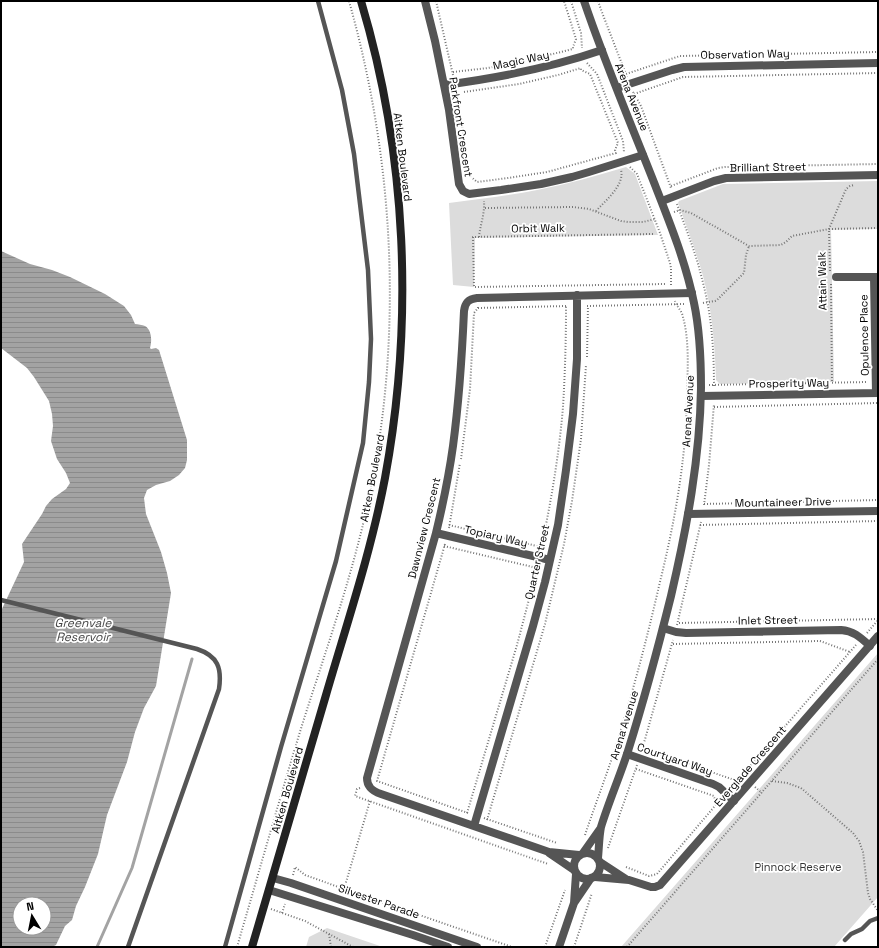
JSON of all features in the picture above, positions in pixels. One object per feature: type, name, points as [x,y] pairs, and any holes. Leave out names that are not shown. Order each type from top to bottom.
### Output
[{"type":"main road","name":"Aitken Boulevard","points":[[252,947],[376,520],[385,477],[395,410],[401,339],[402,299],[401,250],[397,189],[390,132],[380,77],[361,1]]},
{"type":"street","name":"Parkfront Crescent","points":[[425,1],[435,41],[450,117],[459,186],[463,191],[469,194],[484,193],[558,180],[643,155]]},
{"type":"street","name":"Arena Avenue","points":[[584,1],[677,243],[694,304],[700,345],[701,385],[696,459],[683,540],[663,628],[638,717],[601,829],[599,860]]},
{"type":"street","name":"Magic Way","points":[[444,85],[535,70],[602,50]]},
{"type":"street","name":"Observation Way","points":[[617,88],[688,66],[878,62]]},
{"type":"street","name":"Brilliant Street","points":[[662,201],[714,181],[726,178],[878,175]]},
{"type":"street","name":"Opulence Place","points":[[832,276],[876,277],[877,393]]},
{"type":"street","points":[[477,298],[692,293]]},
{"type":"street","name":"Quarter Street","points":[[474,826],[533,626],[550,560],[562,500],[572,421],[577,359],[577,295]]},
{"type":"street","name":"Dawnview Crescent","points":[[477,298],[474,298],[465,305],[455,432],[436,533],[367,781],[369,787],[375,792],[549,852],[581,854]]},
{"type":"street","name":"Prosperity Way","points":[[701,396],[877,393]]},
{"type":"street","name":"Mountaineer Drive","points":[[688,514],[878,511]]},
{"type":"street","name":"Topiary Way","points":[[436,533],[550,560]]},
{"type":"street","name":"Inlet Street","points":[[663,628],[686,633],[841,630],[852,632],[870,646]]},
{"type":"street","name":"Everglade Crescent","points":[[593,878],[629,880],[651,887],[660,885],[878,636]]},
{"type":"street","name":"Courtyard Way","points":[[627,754],[713,784],[719,787],[734,801]]},
{"type":"street","name":"Arena Avenue","points":[[581,854],[601,829]]},
{"type":"street","name":"Dawnview Crescent","points":[[549,852],[575,872]]},
{"type":"street","points":[[559,947],[574,903],[575,862],[581,854],[591,853],[599,860],[601,866],[600,870],[574,903]]},
{"type":"street","name":"Everglade Crescent","points":[[599,860],[629,880]]},
{"type":"street","points":[[575,872],[583,878],[593,878]]},
{"type":"street","name":"Silvester Parade","points":[[273,878],[477,947]]},
{"type":"street","name":"Silvester Parade","points":[[269,890],[448,947]]},
{"type":"lane","points":[[224,947],[336,561],[363,443],[369,382],[371,339],[368,270],[352,140],[342,90],[318,1]]},
{"type":"lane","points":[[1,600],[197,649],[211,656],[216,662],[220,671],[221,679],[219,689],[128,947]]},
{"type":"lane","points":[[845,940],[851,934],[862,929],[870,921],[878,918]]},
{"type":"path","points":[[237,947],[302,726],[351,572],[369,498],[382,422],[389,352],[390,316],[387,207],[383,168],[366,70],[349,1]]},
{"type":"path","points":[[436,1],[453,72],[468,175],[477,182],[482,182],[547,172],[616,153]]},
{"type":"path","points":[[453,72],[502,66],[573,49],[576,39],[564,1]]},
{"type":"path","points":[[571,1],[581,34],[584,56],[589,66],[596,72],[624,141],[622,176],[614,192],[596,211]]},
{"type":"path","points":[[598,1],[634,94],[641,106],[680,210],[691,213],[749,246],[781,245],[792,236],[829,229],[878,228]]},
{"type":"path","points":[[581,68],[581,70],[590,74],[618,143],[615,150],[616,153],[623,162],[637,174],[655,219],[671,268],[670,285],[672,294],[684,318],[688,368],[684,452],[677,504],[663,570],[641,661],[612,756],[582,841]]},
{"type":"path","points":[[634,94],[683,77],[878,73]]},
{"type":"path","points":[[482,182],[485,208],[479,237],[473,237],[478,308],[474,313],[472,361],[458,480],[447,536],[377,782],[562,845]]},
{"type":"path","points":[[829,229],[846,189],[850,186],[859,185]]},
{"type":"path","points":[[485,208],[573,207],[596,211],[628,222],[643,222],[655,219]]},
{"type":"path","name":"Attain Walk","points":[[829,229],[832,276],[832,383]]},
{"type":"path","name":"Orbit Walk","points":[[479,237],[653,234]]},
{"type":"path","points":[[676,304],[694,304],[715,301],[742,276],[745,271],[746,255],[749,246]]},
{"type":"path","points":[[701,385],[876,382]]},
{"type":"path","points":[[714,406],[878,403]]},
{"type":"path","points":[[704,504],[878,500]]},
{"type":"path","points":[[700,525],[878,521]]},
{"type":"path","points":[[449,525],[542,547]]},
{"type":"path","points":[[444,546],[537,568]]},
{"type":"path","points":[[678,623],[878,619]]},
{"type":"path","points":[[620,865],[648,876],[657,874],[878,619]]},
{"type":"path","points":[[673,644],[820,641],[850,652]]},
{"type":"path","points":[[627,947],[878,659]]},
{"type":"path","points":[[643,748],[737,781]]},
{"type":"path","points":[[636,768],[714,796],[716,805]]},
{"type":"path","points":[[772,781],[787,783],[801,788],[853,833],[859,840],[863,852],[868,893],[878,911]]},
{"type":"path","points":[[370,802],[344,889],[512,947]]},
{"type":"path","points":[[545,947],[566,889]]},
{"type":"path","points":[[264,907],[305,921],[353,947]]},
{"type":"path","points":[[329,934],[331,947]]},
{"type":"green space","points":[[626,167],[635,174],[658,235],[475,238],[474,287],[453,285],[449,203],[537,190],[582,180]]},
{"type":"green space","points":[[878,181],[878,229],[831,230],[834,382],[720,384],[716,380],[715,354],[709,302],[703,276],[678,203],[679,201],[723,184]]},
{"type":"green space","name":"Pinnock Reserve","points":[[878,653],[878,897],[834,947],[621,947]]},
{"type":"green space","points":[[327,928],[383,947],[306,947],[309,937]]},
{"type":"water","name":"Greenvale Reservoir","points":[[1,251],[30,264],[70,277],[105,294],[124,306],[131,315],[135,324],[145,326],[149,330],[151,336],[150,348],[156,348],[159,350],[187,440],[187,460],[185,468],[179,475],[170,481],[156,485],[147,490],[144,498],[146,514],[161,552],[171,593],[156,686],[144,708],[135,732],[127,762],[107,815],[98,854],[76,906],[72,920],[65,926],[56,945],[52,947],[1,947],[1,611],[24,562],[22,544],[46,506],[52,499],[66,489],[70,483],[66,473],[57,459],[51,441],[53,426],[49,401],[27,368],[1,348]]},
{"type":"waterway","points":[[97,947],[132,868],[192,659]]}]
